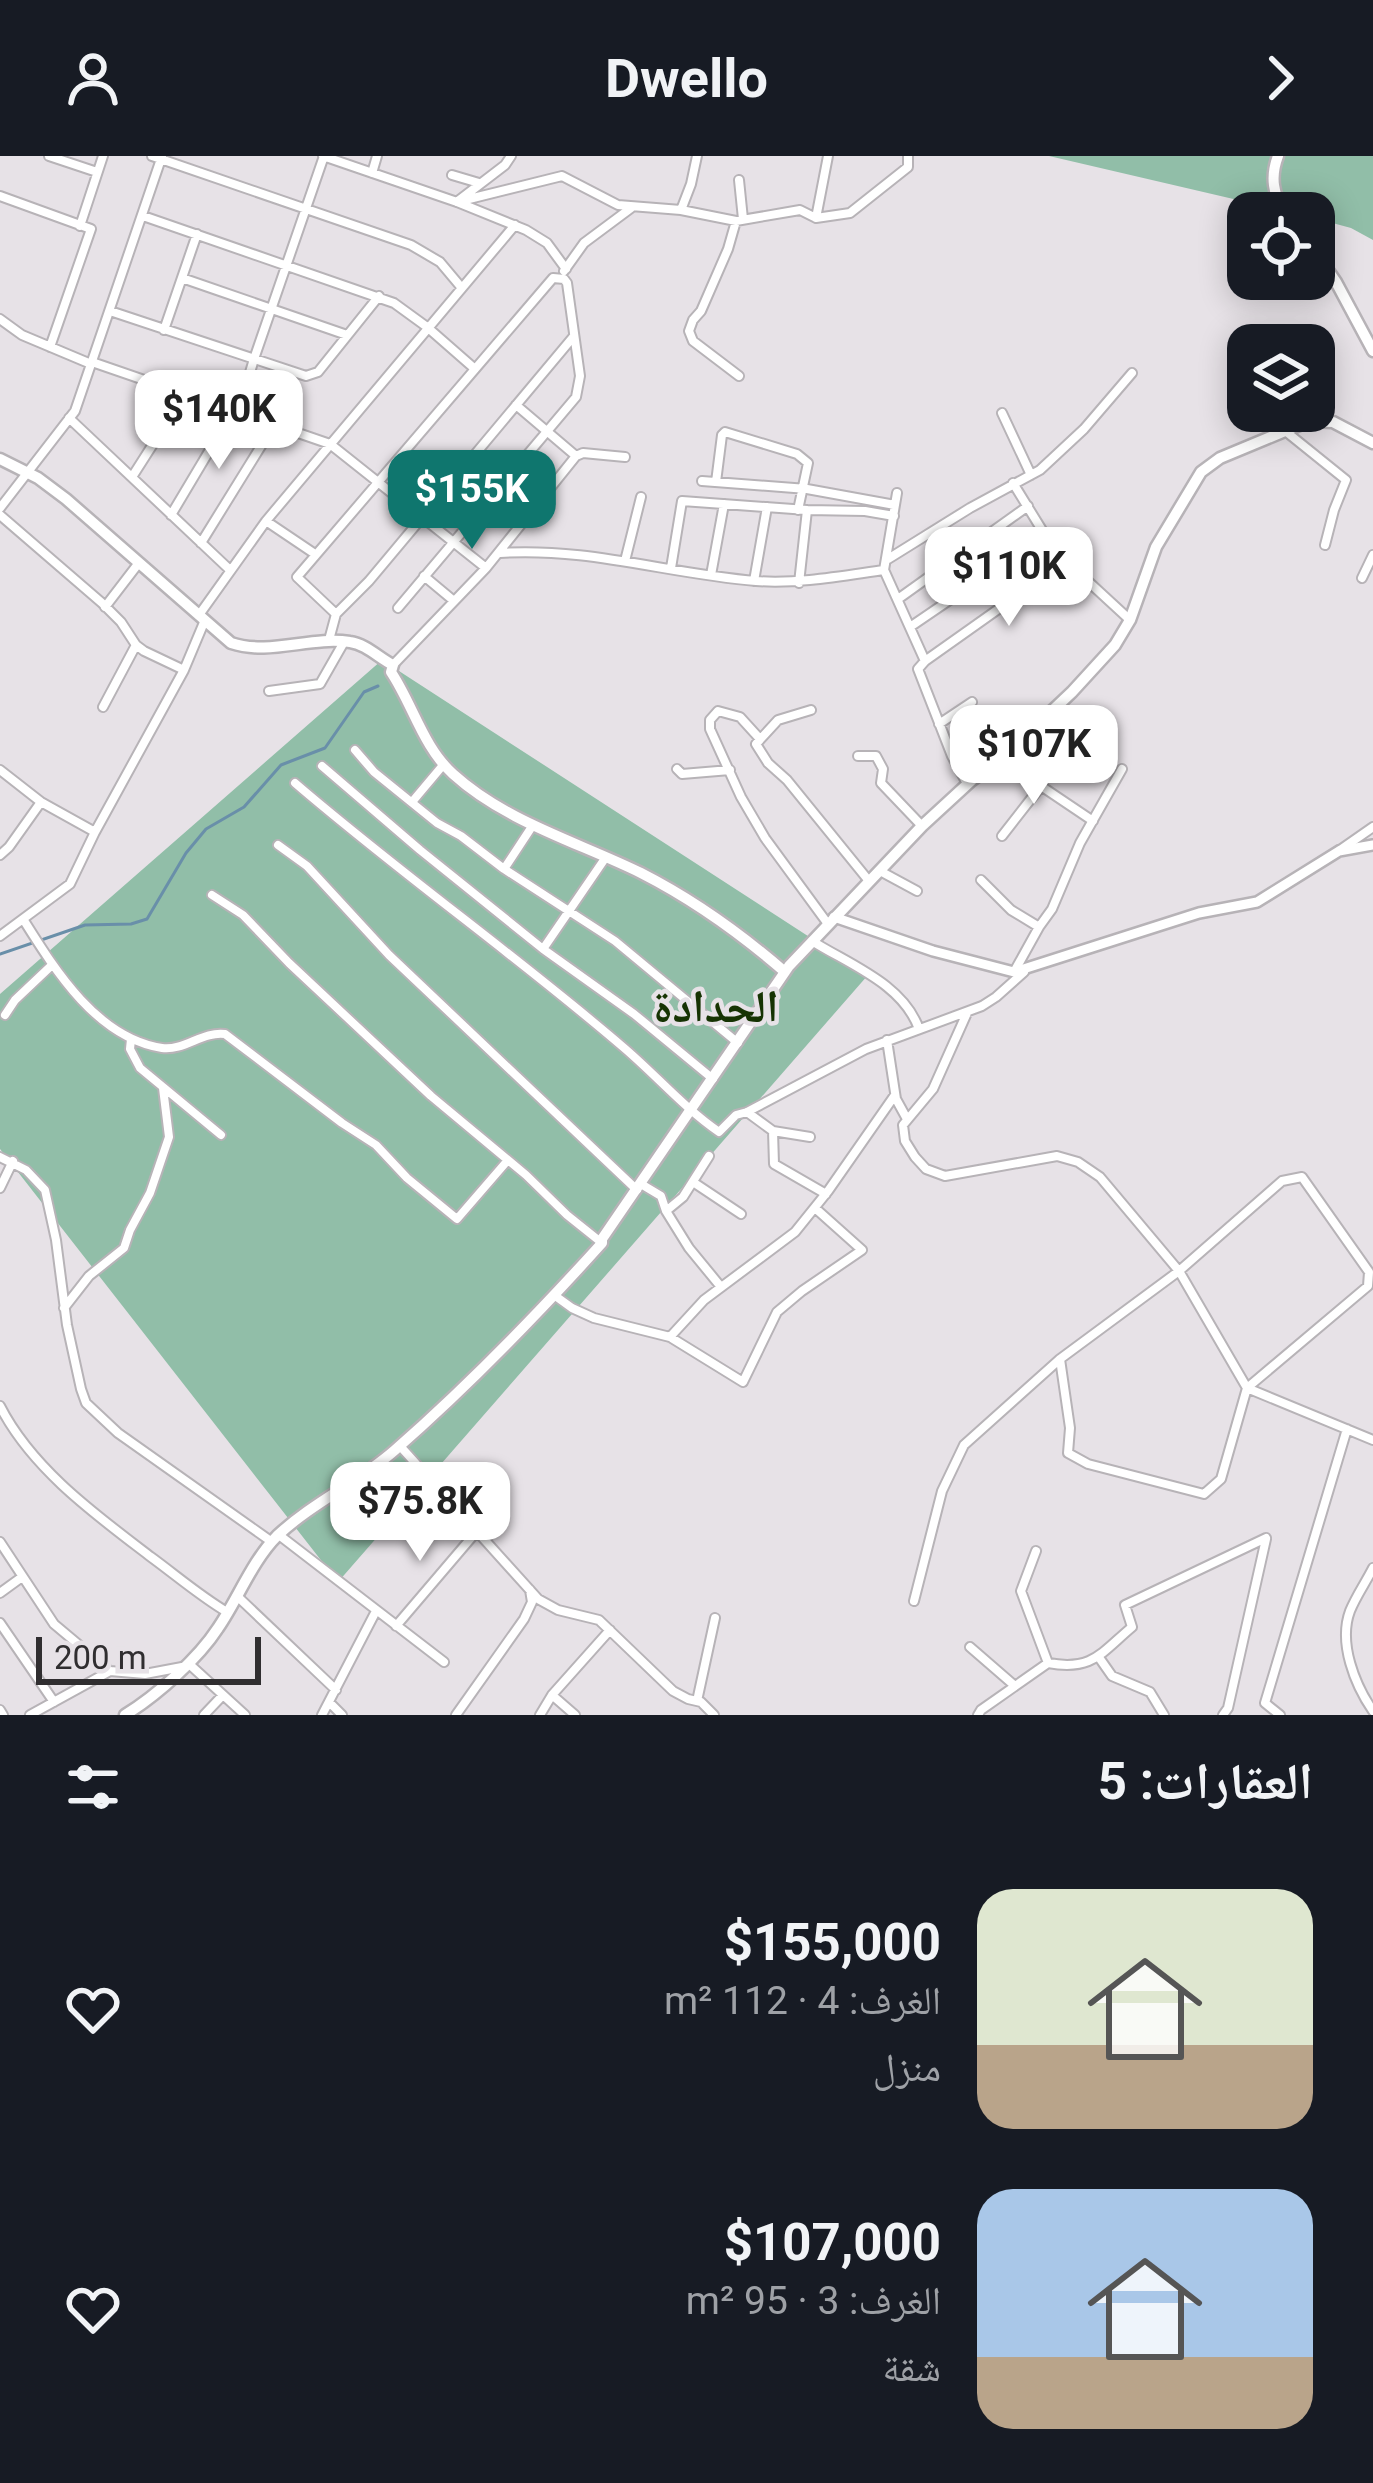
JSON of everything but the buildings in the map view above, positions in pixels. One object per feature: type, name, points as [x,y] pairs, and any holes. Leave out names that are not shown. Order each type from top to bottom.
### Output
[{"type":"main road","points":[[1276,192],[1273,179],[1278,156]]},
{"type":"main road","points":[[1335,281],[1373,351]]},
{"type":"main road","points":[[1335,423],[1373,443]]},
{"type":"main road","points":[[125,1715],[187,1665],[218,1629],[275,1539],[400,1446],[602,1243],[785,972],[922,826],[999,761],[1115,645],[1130,620],[1156,547],[1201,472],[1220,458],[1278,432]]},
{"type":"main road","points":[[0,459],[66,499],[231,643],[249,648],[353,642],[393,665],[391,672],[430,746],[452,773],[533,825],[674,890],[722,920],[785,972]]},
{"type":"street","points":[[49,156],[97,172]]},
{"type":"street","points":[[80,226],[103,156]]},
{"type":"street","points":[[172,515],[236,412],[323,156],[515,225],[547,243],[563,273],[579,389],[398,608]]},
{"type":"street","points":[[372,173],[377,156]]},
{"type":"street","points":[[498,156],[510,158]]},
{"type":"street","points":[[681,210],[697,156]]},
{"type":"street","points":[[816,218],[828,156]]},
{"type":"street","points":[[457,202],[562,176],[618,205],[740,220],[800,210],[816,218],[850,213],[908,167],[908,156]]},
{"type":"street","points":[[184,670],[136,645],[121,622],[0,512],[69,418],[110,311],[158,157],[426,252],[461,287]]},
{"type":"street","points":[[457,202],[510,158]]},
{"type":"street","points":[[452,176],[479,183]]},
{"type":"street","points":[[739,180],[740,220],[689,331],[692,341],[739,376]]},
{"type":"street","points":[[0,196],[91,229],[50,347]]},
{"type":"street","points":[[337,614],[297,577],[553,278],[563,273],[584,243],[632,207]]},
{"type":"street","points":[[142,216],[379,296],[427,327],[475,369]]},
{"type":"street","points":[[0,935],[70,884],[184,670],[201,618],[230,570],[515,225]]},
{"type":"street","points":[[164,330],[197,234]]},
{"type":"street","points":[[182,278],[347,334]]},
{"type":"street","points":[[110,311],[306,376],[318,372],[379,296]]},
{"type":"street","points":[[0,319],[18,333],[92,363],[330,444],[486,568]]},
{"type":"street","points":[[329,642],[337,614],[575,334]]},
{"type":"street","points":[[500,553],[533,551],[799,583],[885,565],[1031,475],[1084,429],[1132,374]]},
{"type":"street","points":[[132,478],[185,394]]},
{"type":"street","points":[[516,405],[575,456]]},
{"type":"street","points":[[1002,413],[1031,475]]},
{"type":"street","points":[[69,418],[230,570]]},
{"type":"street","points":[[201,542],[274,425]]},
{"type":"street","points":[[716,482],[722,435],[730,432],[797,454],[808,463],[799,583]]},
{"type":"street","points":[[1286,432],[1346,480],[1325,545]]},
{"type":"street","points":[[393,665],[500,553],[575,456],[626,457]]},
{"type":"street","points":[[702,481],[803,489],[894,510]]},
{"type":"street","points":[[1013,483],[1066,561],[1130,620]]},
{"type":"street","points":[[898,494],[885,565],[926,661]]},
{"type":"street","points":[[626,561],[640,497]]},
{"type":"street","points":[[671,568],[682,501],[802,510],[894,510]]},
{"type":"street","points":[[711,575],[724,504]]},
{"type":"street","points":[[898,599],[1028,506]]},
{"type":"street","points":[[754,581],[767,507]]},
{"type":"street","points":[[266,521],[315,554]]},
{"type":"street","points":[[910,627],[1046,535]]},
{"type":"street","points":[[1362,578],[1373,555]]},
{"type":"street","points":[[972,780],[965,780],[918,669],[1066,561]]},
{"type":"street","points":[[105,607],[138,564]]},
{"type":"street","points":[[424,576],[454,601]]},
{"type":"street","points":[[269,692],[320,684],[344,642]]},
{"type":"street","points":[[104,707],[136,645]]},
{"type":"street","points":[[939,724],[972,702]]},
{"type":"street","points":[[811,710],[778,720],[756,744],[868,880]]},
{"type":"street","points":[[760,739],[740,717],[718,711],[710,720],[710,729],[766,838],[831,921],[1014,972],[1199,913],[1258,902],[1373,827]]},
{"type":"street","points":[[355,750],[374,772],[437,823],[636,956],[738,1043]]},
{"type":"street","points":[[858,756],[876,756],[884,769],[880,783],[922,826]]},
{"type":"street","points":[[999,761],[1094,820]]},
{"type":"street","points":[[412,802],[444,764]]},
{"type":"street","points":[[322,766],[543,950],[634,1014],[713,1079]]},
{"type":"street","points":[[677,769],[694,775],[730,770]]},
{"type":"street","points":[[1014,972],[1052,909],[1080,843],[1122,769]]},
{"type":"street","points":[[0,770],[41,802],[95,832]]},
{"type":"street","points":[[295,783],[626,1049],[691,1112],[719,1132],[736,1115],[887,1040],[996,998],[1028,968]]},
{"type":"street","points":[[1002,836],[1041,786]]},
{"type":"street","points":[[0,855],[10,848],[41,802]]},
{"type":"street","points":[[503,869],[533,825]]},
{"type":"street","points":[[278,845],[307,866],[388,955],[639,1187],[661,1196],[689,1248],[721,1287]]},
{"type":"street","points":[[1339,851],[1373,845]]},
{"type":"street","points":[[543,950],[606,857]]},
{"type":"street","points":[[878,870],[917,891]]},
{"type":"street","points":[[981,880],[1011,910],[1039,927]]},
{"type":"street","points":[[212,895],[244,915],[431,1096],[602,1243]]},
{"type":"street","points":[[23,919],[52,965],[91,1010],[131,1039],[170,1048],[214,1033],[225,1034],[376,1145],[457,1219],[508,1160]]},
{"type":"street","points":[[812,941],[894,991],[910,1007],[919,1029]]},
{"type":"street","points":[[5,1015],[52,965]]},
{"type":"street","points":[[967,1013],[933,1089],[904,1125],[905,1141],[926,1169],[945,1176],[1057,1156],[1078,1162],[1100,1177],[1179,1271],[1247,1388],[1373,1440]]},
{"type":"street","points":[[131,1039],[130,1049],[140,1068],[221,1135]]},
{"type":"street","points":[[887,1040],[895,1095],[907,1118]]},
{"type":"street","points":[[64,1308],[89,1276],[124,1249],[150,1193],[169,1137],[163,1088]]},
{"type":"street","points":[[670,1336],[699,1304],[786,1241],[826,1194],[895,1095]]},
{"type":"street","points":[[747,1112],[773,1131],[810,1137]]},
{"type":"street","points":[[773,1131],[774,1164],[826,1194]]},
{"type":"street","points":[[666,1211],[709,1156]]},
{"type":"street","points":[[0,1157],[13,1161],[45,1190],[64,1308],[81,1389],[90,1408],[118,1433],[444,1662]]},
{"type":"street","points":[[0,1188],[13,1161]]},
{"type":"street","points":[[914,1601],[942,1491],[964,1445],[1060,1359],[1179,1271],[1282,1181],[1302,1177],[1370,1272],[1368,1286],[1247,1388],[1221,1479],[1204,1493],[1088,1464],[1068,1453],[1070,1428],[1060,1359]]},
{"type":"street","points":[[693,1182],[741,1214]]},
{"type":"street","points":[[554,1294],[594,1318],[670,1336],[742,1382],[777,1312],[862,1250],[815,1208]]},
{"type":"street","points":[[0,1406],[29,1451],[74,1495],[200,1597],[227,1612]]},
{"type":"street","points":[[1280,1715],[1265,1703],[1347,1429]]},
{"type":"street","points":[[400,1446],[547,1605],[598,1620],[673,1690],[701,1702],[714,1715]]},
{"type":"street","points":[[396,1626],[477,1531]]},
{"type":"street","points":[[978,1715],[1048,1663],[1075,1668],[1098,1656],[1132,1627],[1125,1606],[1266,1538],[1223,1715]]},
{"type":"street","points":[[0,1542],[46,1615],[110,1671]]},
{"type":"street","points":[[1036,1551],[1021,1591],[1048,1663]]},
{"type":"street","points":[[1373,1568],[1349,1612],[1347,1648],[1360,1693],[1373,1711]]},
{"type":"street","points":[[0,1593],[22,1577]]},
{"type":"street","points":[[456,1715],[524,1619],[532,1602],[530,1589]]},
{"type":"street","points":[[237,1596],[336,1690]]},
{"type":"street","points":[[322,1715],[376,1611]]},
{"type":"street","points":[[697,1701],[715,1618]]},
{"type":"street","points":[[0,1623],[54,1702]]},
{"type":"street","points":[[540,1715],[610,1630]]},
{"type":"street","points":[[970,1647],[1015,1686]]},
{"type":"street","points":[[1098,1656],[1112,1676],[1150,1691],[1164,1715]]},
{"type":"street","points":[[33,1714],[110,1671],[145,1674],[187,1665],[245,1715]]},
{"type":"street","points":[[145,1674],[153,1693]]},
{"type":"street","points":[[204,1715],[224,1695]]},
{"type":"street","points":[[552,1695],[575,1715]]},
{"type":"street","points":[[329,1702],[342,1715]]},
{"type":"green space","points":[[1049,156],[1373,156],[1373,240],[1335,224],[1335,192],[1227,192],[1227,198]]},
{"type":"green space","points":[[382,660],[868,975],[338,1582],[0,1149],[0,994]]},
{"type":"waterway","points":[[0,954],[85,925],[147,919],[206,829],[244,807],[281,765],[325,748],[364,692],[378,686]]},
{"type":"district","name":"الحدادة","points":[[716,1006]]}]
